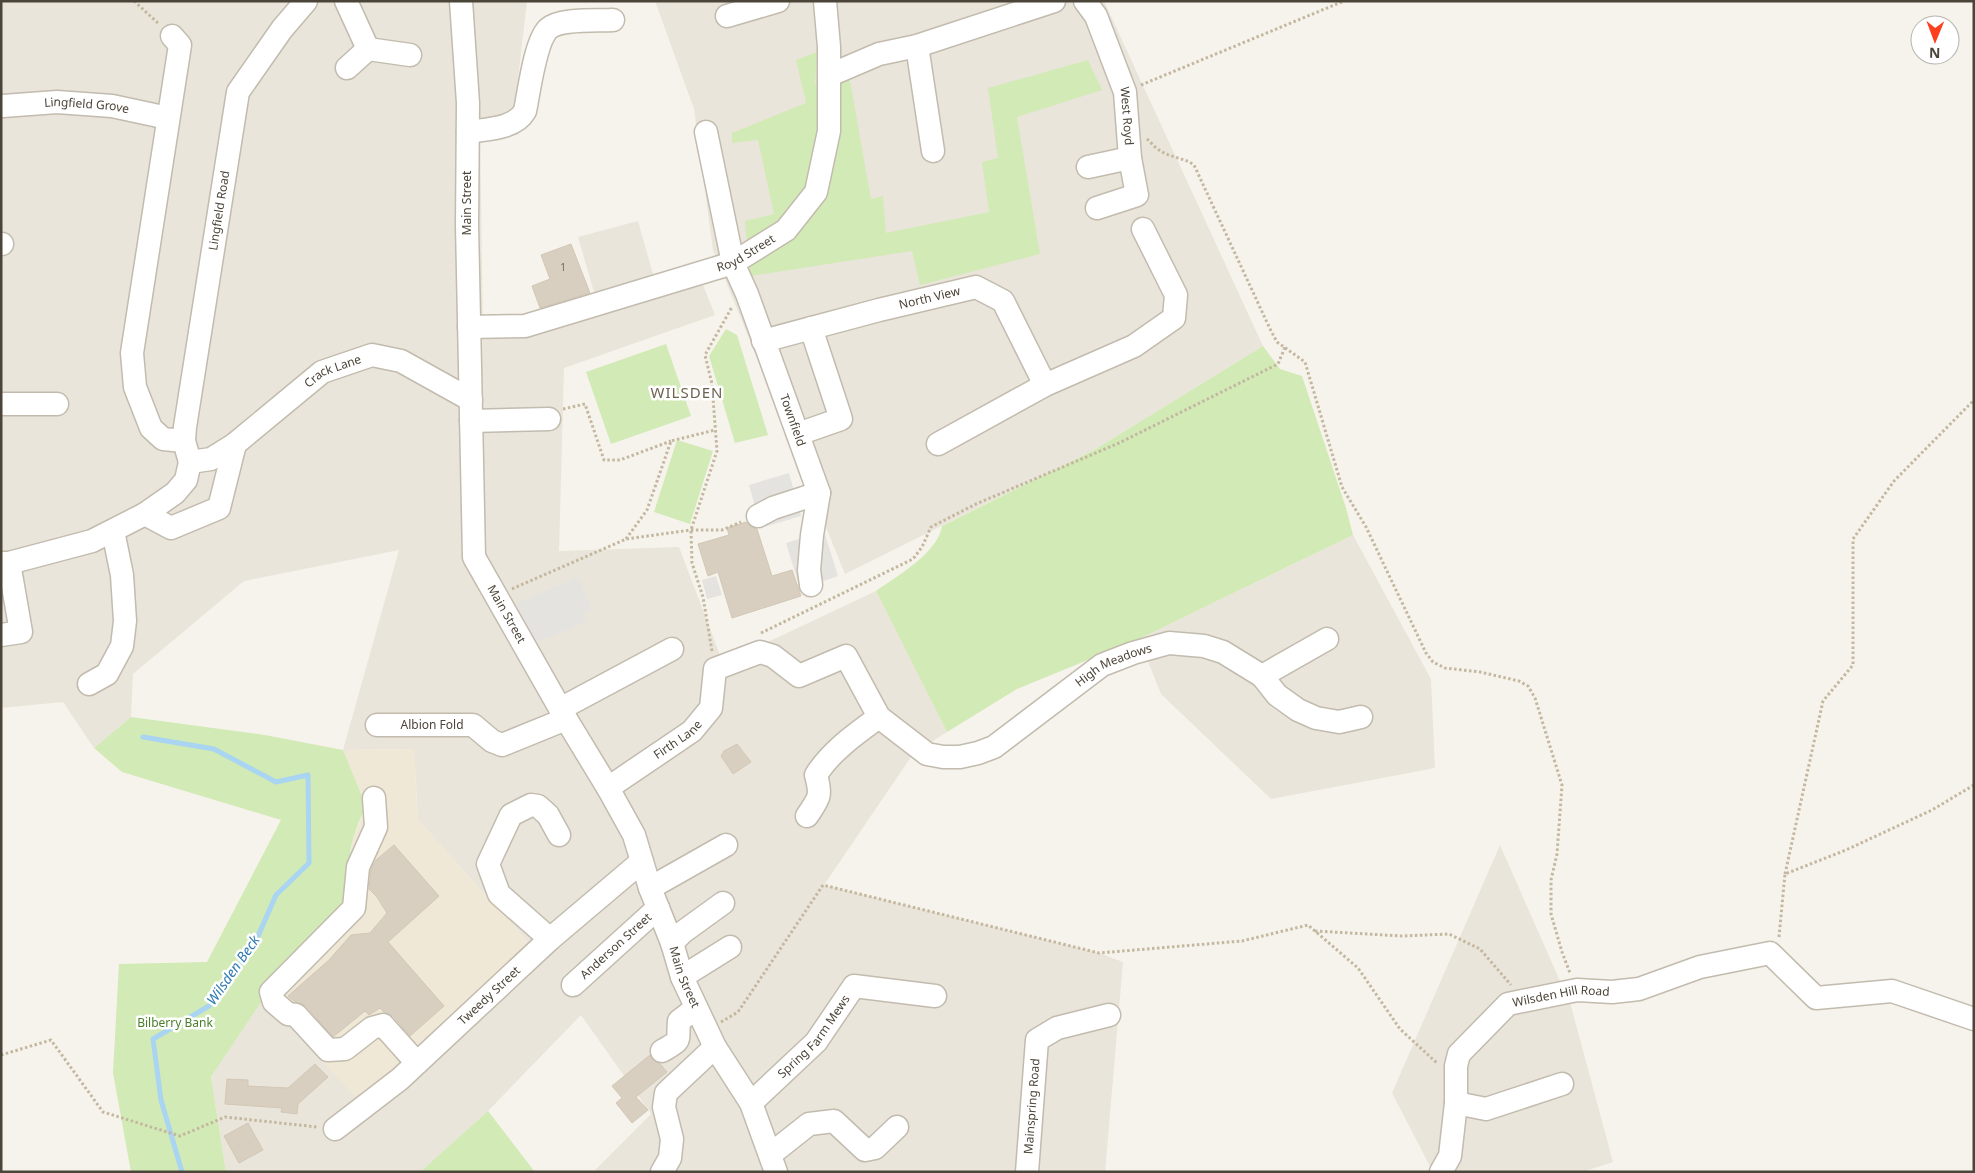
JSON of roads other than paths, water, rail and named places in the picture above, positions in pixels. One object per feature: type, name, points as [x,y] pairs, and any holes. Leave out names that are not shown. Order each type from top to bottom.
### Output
[{"type":"street","name":"Lingfield Road","points":[[187,452],[238,92],[282,29],[306,1]]},
{"type":"street","points":[[346,1],[368,49]]},
{"type":"street","name":"Main Street","points":[[462,1],[468,103],[467,225],[474,557],[495,597],[634,835],[682,977],[711,1039],[751,1103],[774,1163]]},
{"type":"street","points":[[727,16],[778,1]]},
{"type":"street","name":"Royd Street","points":[[469,327],[526,326],[733,263],[786,230],[816,192],[829,131],[830,75],[825,1]]},
{"type":"street","points":[[830,75],[879,54],[918,46],[1054,1]]},
{"type":"street","name":"West Royd","points":[[1084,1],[1096,16],[1125,92],[1130,158],[1137,195],[1097,208]]},
{"type":"street","points":[[468,132],[502,127],[520,119],[525,111],[540,42],[549,28],[566,22],[613,20]]},
{"type":"street","points":[[1,635],[21,632],[5,563],[92,541],[144,514],[175,493],[186,480],[187,452],[163,439],[151,428],[135,387],[132,353],[180,45],[172,36]]},
{"type":"street","points":[[918,46],[933,150]]},
{"type":"street","points":[[368,49],[410,56]]},
{"type":"street","points":[[347,68],[368,49]]},
{"type":"street","name":"Lingfield Grove","points":[[4,106],[57,102],[112,106],[168,118]]},
{"type":"street","name":"Townfield","points":[[706,132],[733,263],[748,294],[819,494],[812,535],[809,570],[811,585]]},
{"type":"street","points":[[1088,167],[1130,158]]},
{"type":"street","points":[[938,444],[1045,385],[1134,346],[1174,318],[1176,295],[1143,229]]},
{"type":"street","name":"North View","points":[[764,341],[976,287],[1003,301],[1045,385]]},
{"type":"street","points":[[798,434],[841,419],[811,328]]},
{"type":"street","name":"Crack Lane","points":[[187,452],[211,460],[236,444],[322,372],[372,356],[400,361],[471,410]]},
{"type":"street","points":[[1,404],[56,404]]},
{"type":"street","points":[[471,410],[549,419]]},
{"type":"street","points":[[144,514],[171,528],[219,508],[236,444]]},
{"type":"street","points":[[758,516],[773,508],[819,494]]},
{"type":"street","points":[[90,684],[107,674],[122,646],[125,621],[122,575],[113,531]]},
{"type":"street","points":[[1262,676],[1327,639]]},
{"type":"street","name":"High Meadows","points":[[871,723],[927,754],[942,757],[960,757],[978,753],[994,747],[1102,664],[1133,653],[1169,644],[1204,646],[1223,652],[1262,676],[1277,695],[1298,710],[1316,718],[1339,722],[1361,717]]},
{"type":"street","points":[[563,714],[672,649]]},
{"type":"street","name":"Firth Lane","points":[[608,788],[692,731],[711,708],[714,669],[760,652],[773,656],[799,676],[846,656],[871,723]]},
{"type":"street","name":"Albion Fold","points":[[377,725],[473,725],[492,741],[502,744],[563,714]]},
{"type":"street","points":[[807,816],[821,792],[816,775],[821,767],[871,723]]},
{"type":"street","points":[[374,798],[376,827],[358,867],[354,908],[271,992],[274,1002],[288,1014],[296,1015],[328,1050],[345,1049],[372,1028],[383,1025],[417,1063]]},
{"type":"street","points":[[550,939],[499,894],[488,864],[511,815],[531,806],[538,806],[548,815],[559,835]]},
{"type":"street","name":"Anderson Street","points":[[573,985],[654,898],[726,845]]},
{"type":"street","name":"Tweedy Street","points":[[335,1129],[400,1079],[550,939],[642,862]]},
{"type":"street","points":[[672,943],[683,932],[724,903]]},
{"type":"street","points":[[682,977],[730,947]]},
{"type":"street","name":"Wilsden Hill Road","points":[[1441,1172],[1450,1156],[1459,1054],[1508,1004],[1577,990],[1612,992],[1639,988],[1700,967],[1770,953],[1816,998],[1892,991],[1974,1019]]},
{"type":"street","name":"Spring Farm Mews","points":[[751,1103],[816,1042],[854,986],[935,996]]},
{"type":"street","points":[[662,1052],[678,1042],[680,1036],[679,1021],[696,1008]]},
{"type":"street","name":"Mainspring Road","points":[[1027,1172],[1037,1040],[1057,1028],[1109,1015]]},
{"type":"street","points":[[662,1172],[670,1158],[672,1139],[664,1107],[666,1093],[711,1039]]},
{"type":"street","points":[[1456,1093],[1486,1108],[1562,1084]]},
{"type":"street","points":[[774,1163],[809,1124],[834,1121],[865,1150],[874,1148],[897,1127]]},
{"type":"waterway","name":"Wilsden Beck","points":[[143,737],[214,749],[276,782],[308,775],[309,863],[276,895],[255,943],[209,1006],[153,1039],[161,1100],[182,1172]]},
{"type":"district","name":"WILSDEN","points":[[687,393]]},
{"type":"park label","name":"Bilberry Bank","points":[[175,1023]]}]
